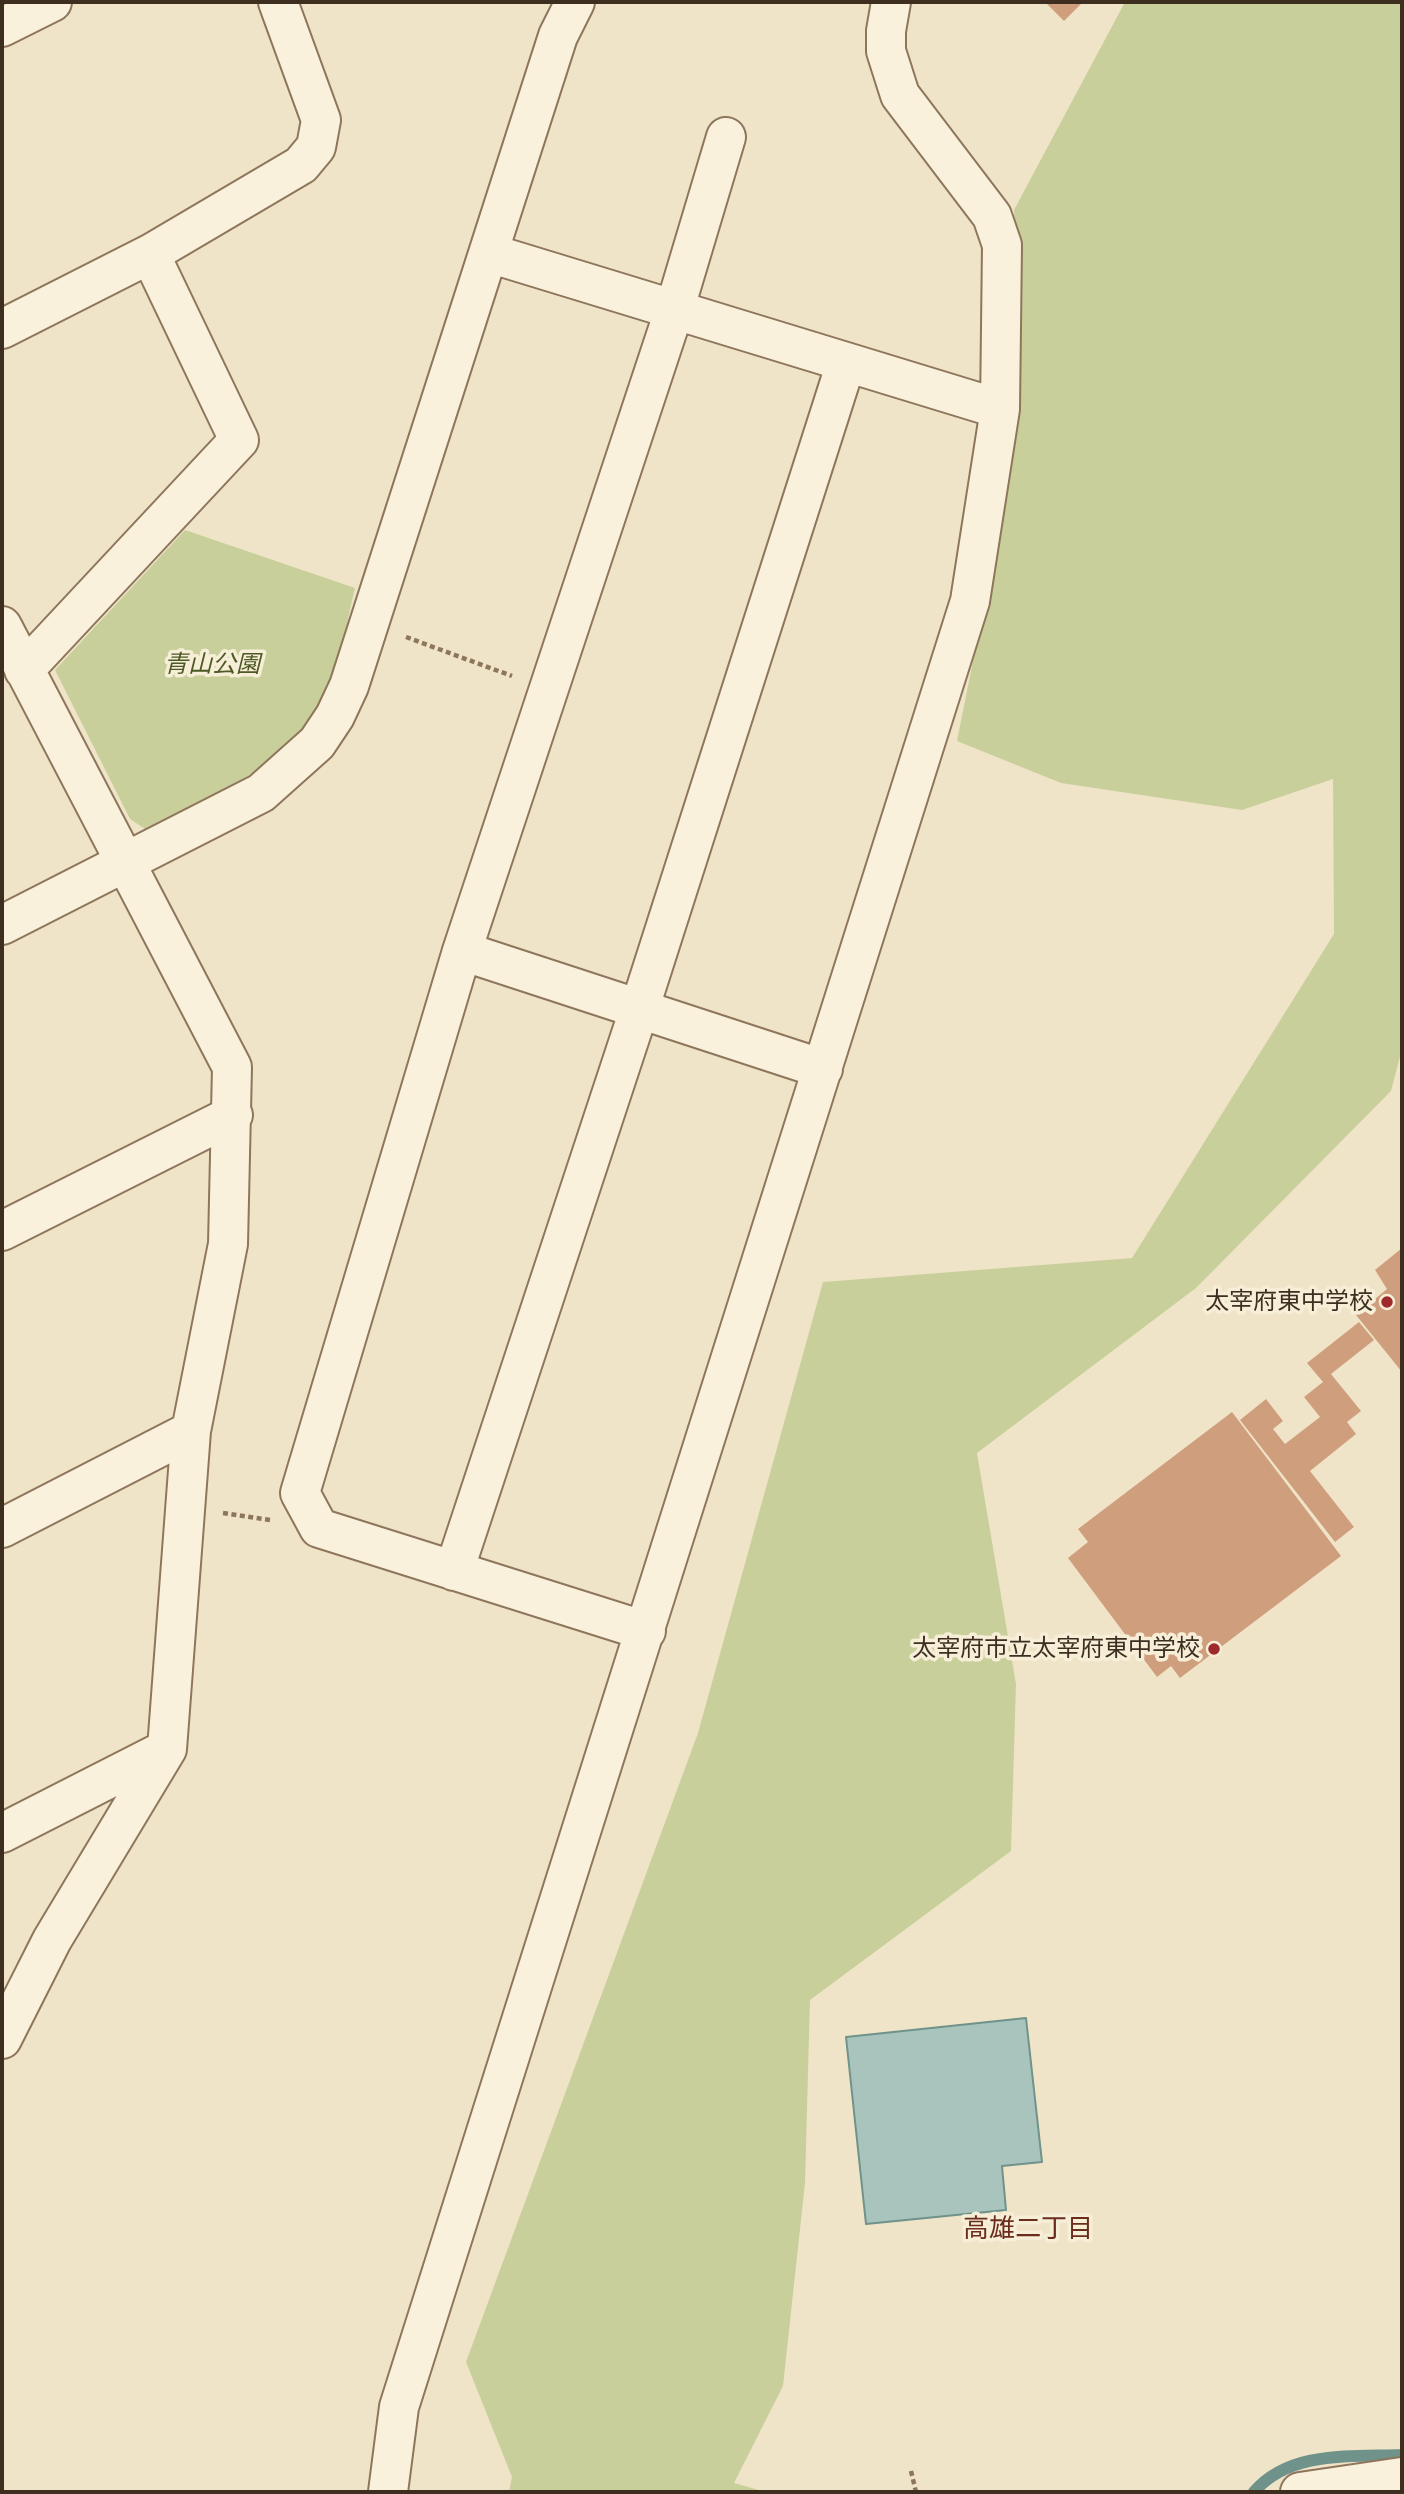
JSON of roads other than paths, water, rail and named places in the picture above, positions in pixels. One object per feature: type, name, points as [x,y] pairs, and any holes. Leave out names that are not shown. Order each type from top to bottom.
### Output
[{"type":"street","points":[[2,27],[52,2]]},
{"type":"street","points":[[2,329],[149,254],[301,165],[316,147],[321,120],[278,2]]},
{"type":"street","points":[[2,925],[261,793],[317,743],[335,716],[349,686],[558,36],[575,2]]},
{"type":"street","points":[[388,2492],[399,2407],[970,601],[1000,409],[1002,245],[999,229],[900,94],[886,51],[891,2]]},
{"type":"street","points":[[646,1631],[319,1528],[300,1493],[462,951],[674,311],[726,137]]},
{"type":"street","points":[[489,253],[1000,409]]},
{"type":"street","points":[[24,670],[239,440],[149,254]]},
{"type":"street","points":[[454,1571],[640,1007],[846,363]]},
{"type":"street","points":[[2,628],[232,1068],[233,1115],[228,1244],[191,1431],[167,1749],[52,1940],[2,2039]]},
{"type":"street","points":[[462,951],[640,1007],[822,1069]]},
{"type":"street","points":[[2,1231],[233,1115]]},
{"type":"street","points":[[2,1528],[191,1431]]},
{"type":"street","points":[[2,1833],[167,1749]]},
{"type":"street","points":[[1300,2492],[1402,2477]]},
{"type":"water","points":[[1026,2018],[1042,2162],[1002,2166],[1006,2210],[866,2224],[846,2037]]},
{"type":"waterway","points":[[1254,2492],[1269,2478],[1303,2462],[1323,2458],[1402,2455]]},
{"type":"place","name":"太宰府東中学校","points":[[1387,1302]]},
{"type":"place","name":"太宰府市立太宰府東中学校","points":[[1214,1649]]},
{"type":"district","name":"高雄二丁目","points":[[1028,2230]]},
{"type":"park label","name":"青山公園","points":[[212,665]]}]
